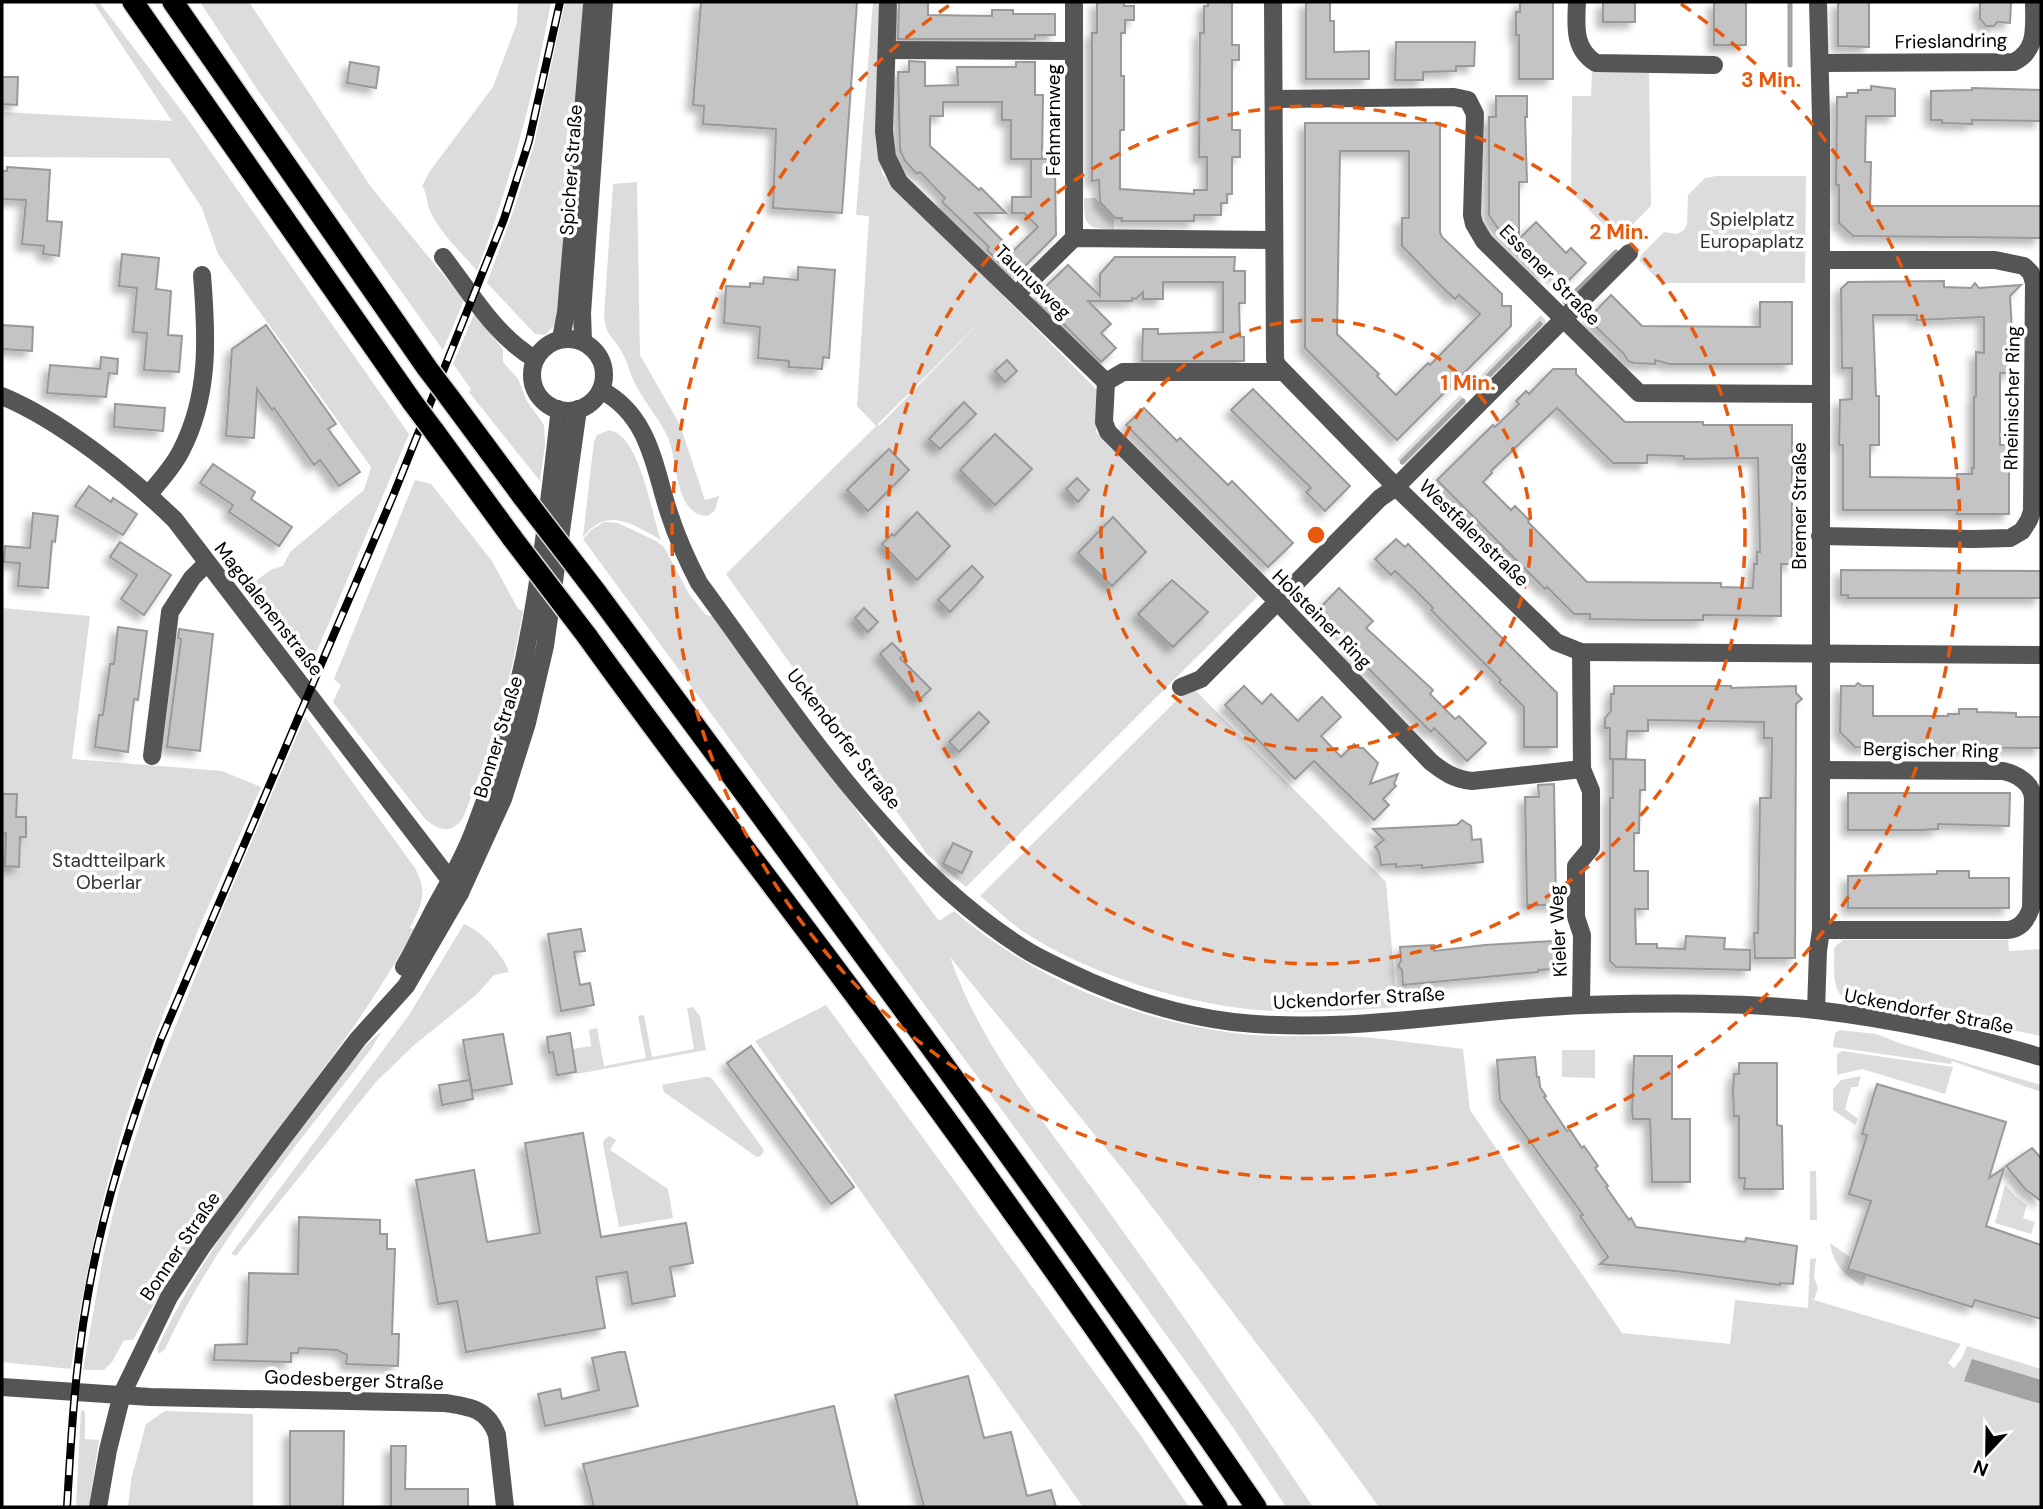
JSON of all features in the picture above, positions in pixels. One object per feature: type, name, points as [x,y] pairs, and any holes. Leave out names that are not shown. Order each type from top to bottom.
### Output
[{"type":"highway","points":[[133,2],[412,403],[913,1073],[1115,1354],[1217,1507]]},
{"type":"highway","points":[[173,2],[427,368],[921,1030],[1142,1340],[1256,1507]]},
{"type":"street","name":"Spicher Straße","points":[[561,339],[566,312],[592,2]]},
{"type":"street","name":"Spicher Straße","points":[[583,341],[582,313],[604,2]]},
{"type":"street","name":"Taunusweg","points":[[888,2],[884,131],[887,157],[899,182],[1106,382]]},
{"type":"street","name":"Fehmarnweg","points":[[1074,2],[1074,238]]},
{"type":"street","points":[[1106,382],[1124,372],[1282,372],[1275,359],[1273,2]]},
{"type":"street","points":[[1577,2],[1577,38],[1587,57],[1596,63],[1714,65]]},
{"type":"street","name":"Bremer Straße","points":[[1816,1010],[1821,930],[1821,260],[1818,2]]},
{"type":"street","name":"Frieslandring","points":[[1820,63],[2014,62],[2026,55],[2033,43],[2034,2]]},
{"type":"street","points":[[887,50],[1074,51]]},
{"type":"street","name":"Essener Straße","points":[[1275,99],[1454,97],[1468,100],[1475,114],[1474,224],[1484,241],[1639,393],[1820,394]]},
{"type":"street","points":[[1017,294],[1074,238],[1273,240]]},
{"type":"street","points":[[1181,687],[1201,678],[1276,600],[1380,498],[1396,487],[1629,253]]},
{"type":"street","points":[[443,257],[489,317],[512,342],[536,359]]},
{"type":"street","name":"Rheinischer Ring","points":[[1820,536],[1973,539],[2010,538],[2022,531],[2032,512],[2035,382],[2034,283],[2031,273],[2024,266],[1995,260],[1821,260]]},
{"type":"street","points":[[148,495],[181,453],[198,413],[206,363],[207,332],[202,275]]},
{"type":"street","points":[[561,339],[583,341],[601,358],[604,374],[601,390],[591,403],[578,410],[558,409],[543,400],[534,385],[532,376],[536,359],[546,346],[561,339]]},
{"type":"street","name":"Westfalenstraße","points":[[1282,372],[1556,642],[1581,652],[2041,654]]},
{"type":"street","name":"Holsteiner Ring","points":[[1106,382],[1104,422],[1108,432],[1276,600],[1421,752],[1446,774],[1472,781],[1582,769]]},
{"type":"street","name":"Uckendorfer Straße","points":[[601,390],[622,405],[639,425],[654,456],[683,552],[699,583],[849,785],[931,876],[953,895],[1025,950],[1093,984],[1171,1009],[1230,1021],[1280,1025],[1342,1024],[1581,1006],[1699,1004],[1816,1010],[1904,1024],[2041,1057]]},
{"type":"street","name":"Magdalenenstraße","points":[[2,396],[21,404],[62,430],[148,495],[174,520],[456,887]]},
{"type":"street","name":"Bonner Straße","points":[[456,887],[515,702],[532,613],[553,473],[558,409]]},
{"type":"street","name":"Bonner Straße","points":[[98,1507],[122,1394],[153,1327],[181,1276],[358,1039],[456,887],[503,799],[527,723],[545,646],[578,410]]},
{"type":"street","points":[[152,756],[170,612],[192,578],[207,563]]},
{"type":"street","name":"Kieler Weg","points":[[1581,652],[1582,769],[1591,791],[1591,848],[1576,866],[1576,917],[1583,935],[1581,1006]]},
{"type":"street","name":"Bergischer Ring","points":[[1821,770],[2003,771],[2023,780],[2033,792],[2033,798],[2031,908],[2018,927],[2007,930],[1821,930]]},
{"type":"street","name":"Godesberger Straße","points":[[2,1387],[150,1397],[445,1403],[463,1406],[480,1411],[493,1423],[497,1435],[505,1507]]},
{"type":"green space","points":[[93,2],[99,2],[187,118],[409,434],[309,670],[246,589],[270,570],[283,566],[290,552],[364,490],[371,467],[218,254],[202,208],[169,158],[2,157],[2,112],[172,121]]},
{"type":"green space","points":[[200,2],[249,2],[371,187],[464,300],[443,350],[259,92]]},
{"type":"green space","points":[[518,2],[551,2],[520,138],[477,271],[435,221],[422,186],[430,171],[493,87],[517,23]]},
{"type":"green space","points":[[565,2],[585,2],[563,265],[554,326],[545,335],[535,334],[487,283],[533,149]]},
{"type":"green space","points":[[873,2],[883,2],[882,174],[1099,392],[1096,432],[1258,596],[966,887],[927,854],[726,574],[876,426],[857,406],[869,216],[856,215]],"holes":[[[989,313],[880,425],[877,425]]]},
{"type":"green space","points":[[1592,72],[1649,72],[1651,206],[1618,239],[1571,192],[1572,96],[1591,96]]},
{"type":"green space","name":"Spielplatz Europaplatz","points":[[1806,176],[1805,283],[1661,283],[1639,260],[1664,232],[1677,234],[1684,230],[1687,224],[1688,195],[1705,178]]},
{"type":"green space","points":[[637,182],[640,355],[680,425],[705,500],[719,496],[715,510],[708,516],[697,514],[689,508],[680,487],[669,440],[635,384],[623,354],[606,328],[604,316],[613,184]]},
{"type":"green space","points":[[1084,198],[1095,198],[1114,218],[1114,229],[1092,227],[1088,224]]},
{"type":"green space","points":[[475,312],[503,350],[503,362],[518,379],[527,401],[544,425],[545,445],[540,481],[469,392],[471,389],[453,364]]},
{"type":"green space","points":[[1541,315],[1546,321],[1545,325],[1483,389],[1475,381]]},
{"type":"green space","points":[[1460,395],[1468,404],[1405,466],[1397,459]]},
{"type":"green space","points":[[609,430],[620,435],[637,461],[661,540],[630,524],[611,520],[592,528],[583,537],[594,441],[597,435]]},
{"type":"green space","points":[[415,480],[431,484],[492,561],[518,609],[523,611],[506,690],[482,767],[463,818],[450,829],[436,827],[426,820],[333,702],[341,685],[334,679]]},
{"type":"green space","points":[[604,522],[618,523],[664,547],[689,594],[706,615],[712,616],[939,921],[954,911],[984,935],[1050,976],[1121,1006],[1158,1018],[1250,1035],[1362,1037],[1463,1049],[1470,1110],[1622,1333],[1730,1344],[1735,1300],[1808,1308],[1810,1259],[1816,1258],[1814,1277],[1818,1288],[1814,1300],[1961,1344],[1948,1363],[1954,1368],[1967,1346],[2041,1369],[2041,1507],[1379,1507],[1129,1177],[950,957],[980,1024],[998,1056],[1236,1393],[1313,1507],[1286,1507],[1232,1426],[1136,1293],[583,539]]},
{"type":"green space","name":"Stadtteilpark Oberlar","points":[[2,608],[90,616],[72,759],[222,771],[261,787],[139,1078],[108,1182],[93,1244],[71,1369],[2,1362]]},
{"type":"green space","points":[[1191,686],[1386,882],[1397,1007],[1274,1011],[1243,1009],[1177,996],[1109,975],[1077,961],[1021,930],[980,896]]},
{"type":"green space","points":[[305,717],[415,868],[422,898],[410,928],[415,930],[361,1016],[213,1215],[158,1297],[133,1340],[124,1340],[112,1362],[104,1370],[83,1370],[104,1252],[119,1189],[152,1085],[218,920]]},
{"type":"green space","points":[[464,924],[491,944],[509,972],[494,975],[476,995],[413,1046],[375,1083],[236,1256],[231,1254],[409,1015]]},
{"type":"green space","points":[[1843,940],[2008,940],[2009,951],[2041,949],[2041,1036],[1846,1000],[1838,990],[1834,977],[1834,948]]},
{"type":"green space","points":[[826,1005],[1141,1436],[1189,1507],[1083,1507],[755,1041]]},
{"type":"green space","points":[[693,1007],[700,1016],[706,1050],[577,1074],[573,1049],[591,1046],[589,1030],[597,1028],[604,1066],[646,1058],[638,1016],[644,1015],[652,1057],[694,1049],[687,1008]]},
{"type":"green space","points":[[1840,1030],[1876,1034],[2041,1085],[2041,1092],[1952,1061],[1951,1064],[1833,1047],[1835,1033]]},
{"type":"green space","points":[[381,1032],[371,1049],[233,1231],[208,1269],[165,1349],[159,1354],[157,1349],[174,1315],[232,1220],[350,1064]]},
{"type":"green space","points":[[1562,1050],[1595,1050],[1595,1078],[1562,1077]]},
{"type":"green space","points":[[1842,1051],[1953,1067],[1945,1094],[1862,1069],[1837,1075],[1837,1054]]},
{"type":"green space","points":[[1861,1076],[1858,1087],[1851,1087],[1845,1109],[1858,1119],[1855,1125],[1833,1110],[1833,1089],[1841,1080]]},
{"type":"green space","points":[[705,1077],[714,1081],[764,1150],[761,1156],[757,1157],[664,1092],[662,1085]]},
{"type":"green space","points":[[609,1136],[616,1140],[610,1150],[668,1189],[673,1218],[619,1227],[603,1144]]},
{"type":"green space","points":[[1810,1171],[1816,1171],[1817,1220],[1810,1220]]},
{"type":"green space","points":[[2005,1185],[2027,1205],[2023,1218],[2035,1222],[2031,1234],[1995,1223]]},
{"type":"green space","points":[[1830,1243],[1850,1257],[1847,1269],[1866,1276],[1863,1286],[1840,1269]]},
{"type":"green space","points":[[81,1410],[85,1411],[85,1439],[99,1440],[89,1507],[76,1507]]},
{"type":"green space","points":[[165,1411],[253,1414],[253,1507],[128,1507],[131,1480],[146,1424]]},
{"type":"shaded area","points":[[1972,1359],[2041,1380],[2041,1404],[1964,1381]]},
{"type":"building","points":[[701,2],[857,2],[842,213],[773,208],[776,129],[703,124],[704,106],[693,105]]},
{"type":"building","points":[[899,2],[928,2],[928,15],[992,16],[992,10],[1013,10],[1013,14],[1055,14],[1055,35],[1035,35],[1035,39],[898,39]]},
{"type":"building","points":[[1097,2],[1124,2],[1124,6],[1134,6],[1134,20],[1125,20],[1125,33],[1121,33],[1124,130],[1120,130],[1120,189],[1194,194],[1194,190],[1207,190],[1207,157],[1199,157],[1200,33],[1204,33],[1204,6],[1208,6],[1208,2],[1232,2],[1232,45],[1239,45],[1239,60],[1232,60],[1232,130],[1240,130],[1240,157],[1232,157],[1232,194],[1227,194],[1227,203],[1221,203],[1221,215],[1194,215],[1194,221],[1121,221],[1122,218],[1115,218],[1100,202],[1099,180],[1092,181],[1092,33],[1097,33]]},
{"type":"building","points":[[1306,2],[1330,2],[1330,21],[1334,21],[1334,52],[1369,51],[1369,79],[1306,79]]},
{"type":"building","points":[[1520,2],[1553,2],[1553,79],[1519,79],[1516,12],[1520,12]]},
{"type":"building","points":[[1603,2],[1635,2],[1635,22],[1603,22]]},
{"type":"building","points":[[1714,2],[1746,2],[1746,45],[1714,45]]},
{"type":"building","points":[[1838,2],[1869,2],[1869,47],[1838,46]]},
{"type":"building","points":[[1980,2],[2011,2],[2010,23],[1997,22],[1994,26],[1986,26],[1980,19]]},
{"type":"building","points":[[1396,42],[1475,42],[1474,66],[1456,66],[1456,71],[1423,72],[1423,80],[1395,80]]},
{"type":"building","points":[[909,61],[925,62],[925,86],[958,85],[957,67],[1016,67],[1016,62],[1035,62],[1035,95],[1043,95],[1042,159],[1052,159],[1052,170],[1055,170],[1056,235],[1014,277],[987,250],[989,247],[942,202],[945,198],[920,172],[917,174],[905,161],[900,150],[898,72],[909,72]],"holes":[[[943,102],[1002,102],[1002,120],[1011,120],[1011,159],[1031,159],[1031,197],[1012,197],[1012,213],[1024,213],[1038,227],[1013,251],[975,213],[1006,213],[981,188],[979,190],[930,146],[930,116],[943,116]]]},
{"type":"building","points":[[350,62],[379,67],[376,88],[347,83]]},
{"type":"building","points":[[2,77],[18,77],[17,105],[2,104]]},
{"type":"building","points":[[1871,86],[1895,89],[1895,116],[1866,116],[1865,162],[1871,162],[1870,206],[2041,206],[2041,238],[1853,236],[1839,223],[1839,185],[1836,185],[1837,97],[1847,97],[1847,93],[1858,93],[1858,90],[1871,90]]},
{"type":"building","points":[[1972,88],[2041,90],[2041,121],[1972,120],[1972,124],[1931,120],[1931,91]]},
{"type":"building","points":[[1496,96],[1527,96],[1527,182],[1519,182],[1519,239],[1536,222],[1566,253],[1571,248],[1586,263],[1565,284],[1550,269],[1544,275],[1497,227],[1489,215],[1489,117],[1496,117]]},
{"type":"building","points":[[1305,123],[1440,123],[1440,232],[1442,237],[1502,294],[1502,306],[1511,306],[1511,326],[1397,440],[1305,348]],"holes":[[[1340,151],[1409,151],[1409,218],[1402,218],[1402,246],[1455,299],[1459,295],[1480,314],[1396,395],[1377,376],[1379,374],[1337,334]]]},
{"type":"building","points":[[7,167],[50,170],[47,221],[62,222],[59,256],[43,254],[44,246],[22,244],[26,200],[2,199],[2,171],[7,171]]},
{"type":"building","points":[[122,254],[159,258],[156,289],[171,291],[168,335],[182,336],[179,372],[144,370],[147,333],[133,332],[137,288],[119,286]]},
{"type":"building","points":[[1115,257],[1235,257],[1234,271],[1245,271],[1245,303],[1239,303],[1244,361],[1142,361],[1143,329],[1158,329],[1158,334],[1223,332],[1223,282],[1163,282],[1163,299],[1143,299],[1143,292],[1136,299],[1132,298],[1132,301],[1088,301],[1111,324],[1101,333],[1116,348],[1101,362],[1036,296],[1068,265],[1100,296],[1100,274]]},
{"type":"building","points":[[798,267],[835,270],[829,358],[823,357],[822,369],[789,367],[789,361],[758,358],[760,327],[724,323],[726,286],[750,287],[750,283],[763,284],[764,277],[798,280]]},
{"type":"building","points":[[1944,281],[1944,287],[1971,288],[1975,283],[1979,288],[2021,285],[2010,296],[2011,373],[2000,373],[2000,445],[2009,445],[2009,514],[1957,514],[1957,510],[1843,510],[1843,445],[1839,445],[1840,400],[1852,399],[1852,368],[1842,368],[1841,289],[1848,282]],"holes":[[[1873,315],[1917,315],[1917,320],[1984,317],[1984,353],[1976,352],[1974,468],[1972,474],[1957,474],[1957,478],[1870,477],[1870,445],[1879,445],[1879,396],[1876,396]]]},
{"type":"building","points":[[1611,295],[1642,326],[1760,327],[1760,302],[1792,302],[1792,364],[1669,364],[1655,360],[1655,364],[1628,361],[1588,319]]},
{"type":"building","points":[[2,325],[33,327],[32,351],[2,349]]},
{"type":"building","points":[[266,325],[336,424],[328,429],[360,472],[339,486],[320,460],[314,465],[274,408],[272,410],[257,389],[254,438],[226,436],[232,349]]},
{"type":"building","points":[[101,357],[118,359],[117,374],[109,373],[106,397],[47,393],[50,365],[100,369]]},
{"type":"building","points":[[1007,360],[1017,371],[1005,382],[995,371]]},
{"type":"building","points":[[1553,369],[1576,369],[1576,374],[1625,422],[1792,425],[1792,564],[1781,564],[1781,616],[1703,615],[1703,620],[1590,619],[1590,614],[1574,614],[1547,587],[1545,589],[1437,480],[1493,425],[1495,427],[1519,404],[1516,401],[1526,391],[1529,394]],"holes":[[[1557,408],[1613,463],[1647,463],[1647,455],[1684,456],[1684,459],[1758,458],[1760,552],[1757,552],[1757,564],[1754,564],[1753,588],[1721,587],[1721,583],[1587,582],[1515,506],[1511,510],[1483,482],[1491,471]]]},
{"type":"building","points":[[1253,389],[1350,486],[1325,511],[1306,492],[1311,488],[1231,410]]},
{"type":"building","points":[[964,402],[976,414],[940,449],[929,439]]},
{"type":"building","points":[[115,404],[165,408],[163,431],[114,427]]},
{"type":"building","points":[[1144,408],[1177,441],[1180,438],[1228,485],[1232,481],[1293,543],[1268,567],[1126,425]]},
{"type":"building","points":[[995,434],[1032,469],[995,505],[960,470]]},
{"type":"building","points":[[889,449],[909,470],[868,511],[847,490]]},
{"type":"building","points":[[213,464],[255,492],[251,499],[292,527],[279,546],[229,512],[233,505],[200,483]]},
{"type":"building","points":[[1077,478],[1089,490],[1078,502],[1066,489]]},
{"type":"building","points":[[89,486],[111,502],[113,498],[137,514],[123,535],[75,506]]},
{"type":"building","points":[[917,512],[950,546],[917,580],[882,544],[892,534],[894,536]]},
{"type":"building","points":[[33,513],[58,516],[55,542],[52,541],[48,588],[18,586],[20,563],[4,562],[5,546],[30,548]]},
{"type":"building","points":[[1113,517],[1146,552],[1112,586],[1078,553]]},
{"type":"building","points":[[1396,539],[1405,547],[1408,544],[1557,693],[1557,747],[1524,747],[1524,707],[1414,589],[1395,571],[1391,575],[1375,559]]},
{"type":"building","points":[[120,542],[171,575],[144,615],[121,599],[137,575],[110,557]]},
{"type":"building","points":[[972,566],[983,577],[950,612],[938,600]]},
{"type":"building","points":[[1841,570],[2041,571],[2041,598],[1848,598],[1848,595],[1841,595]]},
{"type":"building","points":[[1172,580],[1208,612],[1173,647],[1138,614]]},
{"type":"building","points":[[1339,588],[1373,621],[1366,628],[1433,690],[1430,694],[1455,719],[1459,716],[1486,743],[1467,761],[1434,728],[1431,732],[1347,647],[1352,642],[1319,609]]},
{"type":"building","points":[[864,608],[878,622],[868,632],[855,618]]},
{"type":"building","points":[[118,627],[147,631],[138,700],[134,699],[128,752],[95,747],[99,715],[103,715],[110,664],[114,664]]},
{"type":"building","points":[[179,629],[213,634],[200,751],[167,747],[181,639],[178,638]]},
{"type":"building","points":[[892,643],[904,655],[900,658],[931,689],[919,700],[880,654]]},
{"type":"building","points":[[1858,683],[1862,686],[1873,686],[1873,716],[1948,716],[1959,714],[1959,709],[1977,709],[1977,712],[2016,713],[2016,717],[2041,717],[2041,748],[1855,747],[1840,732],[1841,686],[1855,686]]},
{"type":"building","points":[[1244,686],[1262,704],[1271,694],[1298,721],[1322,697],[1341,717],[1321,736],[1341,757],[1354,744],[1363,748],[1378,763],[1370,784],[1398,774],[1394,784],[1396,786],[1383,799],[1389,805],[1374,820],[1314,761],[1295,779],[1225,705]]},
{"type":"building","points":[[1614,686],[1796,686],[1796,693],[1802,699],[1796,704],[1795,958],[1755,958],[1754,933],[1758,933],[1760,798],[1771,798],[1772,738],[1764,738],[1764,722],[1648,720],[1648,731],[1627,731],[1626,759],[1610,759],[1610,728],[1605,728],[1605,718],[1611,711]]},
{"type":"building","points":[[979,712],[989,722],[959,752],[949,742]]},
{"type":"building","points":[[1613,759],[1645,760],[1645,790],[1640,790],[1639,833],[1634,833],[1634,871],[1648,871],[1648,909],[1635,909],[1636,944],[1657,944],[1657,948],[1685,949],[1686,936],[1725,938],[1724,949],[1750,950],[1750,970],[1616,967],[1610,961],[1610,798],[1613,798]]},
{"type":"building","points":[[1554,784],[1556,905],[1527,905],[1525,797],[1539,797],[1538,785]]},
{"type":"building","points":[[1848,793],[2010,793],[2009,826],[1938,824],[1938,829],[1848,830]]},
{"type":"building","points":[[3,794],[17,794],[16,817],[26,817],[26,837],[20,837],[19,867],[5,866]]},
{"type":"building","points":[[1462,820],[1471,826],[1472,840],[1481,839],[1483,862],[1422,868],[1422,865],[1381,865],[1379,852],[1375,847],[1384,840],[1373,829],[1457,825]]},
{"type":"building","points":[[953,843],[972,852],[962,873],[943,864]]},
{"type":"building","points":[[1937,871],[1969,871],[1969,878],[2009,878],[2009,908],[1848,908],[1848,876],[1937,874]]},
{"type":"building","points":[[581,929],[585,951],[574,952],[580,985],[590,983],[594,1005],[561,1011],[548,934]]},
{"type":"building","points":[[1553,941],[1555,969],[1538,972],[1403,985],[1402,970],[1398,966],[1401,961],[1400,947],[1434,945],[1434,951]]},
{"type":"building","points":[[570,1033],[576,1072],[557,1075],[553,1052],[549,1053],[547,1037]]},
{"type":"building","points":[[503,1034],[512,1084],[472,1091],[463,1040]]},
{"type":"building","points":[[751,1046],[854,1187],[831,1204],[727,1063]]},
{"type":"building","points":[[1634,1056],[1672,1056],[1672,1119],[1690,1119],[1690,1182],[1652,1182],[1650,1119],[1633,1119]]},
{"type":"building","points":[[1535,1057],[1537,1077],[1546,1096],[1544,1097],[1567,1131],[1570,1130],[1582,1148],[1584,1146],[1598,1166],[1595,1168],[1608,1186],[1606,1187],[1636,1227],[1745,1242],[1746,1238],[1797,1246],[1793,1284],[1780,1285],[1600,1264],[1608,1257],[1580,1216],[1583,1215],[1500,1100],[1497,1060]]},
{"type":"building","points":[[1739,1063],[1777,1063],[1777,1125],[1782,1126],[1783,1189],[1744,1189],[1745,1178],[1739,1178],[1739,1116],[1734,1116],[1733,1090],[1734,1074],[1739,1074]]},
{"type":"building","points":[[470,1080],[473,1099],[442,1105],[439,1085]]},
{"type":"building","points":[[1877,1084],[2006,1122],[1989,1178],[2004,1168],[1986,1226],[2041,1245],[2041,1319],[1975,1300],[1972,1307],[1848,1269],[1871,1201],[1849,1194],[1867,1135],[1862,1134]]},
{"type":"building","points":[[583,1133],[601,1237],[686,1223],[693,1263],[670,1267],[675,1296],[632,1304],[627,1272],[596,1277],[605,1328],[466,1352],[457,1301],[438,1304],[416,1180],[474,1170],[487,1242],[540,1233],[525,1143]]},
{"type":"building","points":[[2032,1148],[2041,1158],[2041,1201],[2025,1189],[2006,1166]]},
{"type":"building","points":[[299,1217],[380,1220],[380,1234],[387,1234],[387,1249],[395,1249],[392,1334],[399,1334],[398,1366],[346,1364],[347,1355],[337,1350],[299,1348],[298,1353],[291,1353],[291,1362],[214,1360],[215,1345],[247,1344],[249,1273],[298,1274]]},
{"type":"building","points":[[625,1352],[638,1406],[545,1426],[538,1394],[560,1389],[562,1399],[599,1390],[592,1358]]},
{"type":"building","points":[[968,1376],[984,1438],[1011,1432],[1027,1496],[1051,1490],[1056,1507],[924,1507],[895,1395]]},
{"type":"building","points":[[834,1406],[858,1507],[594,1507],[583,1464]]},
{"type":"building","points":[[290,1431],[344,1431],[343,1507],[290,1507]]},
{"type":"building","points":[[391,1446],[406,1446],[405,1489],[468,1489],[468,1507],[391,1507]]},
{"type":"waterway","points":[[1790,2],[1790,65]]},
{"type":"waterway","points":[[1565,302],[1616,252]]},
{"type":"waterway","points":[[1482,382],[1540,324]]},
{"type":"waterway","points":[[1402,462],[1463,401]]},
{"type":"railway","points":[[67,1507],[76,1377],[87,1300],[109,1200],[138,1103],[161,1039],[393,496],[504,219],[529,141],[560,2]]}]
